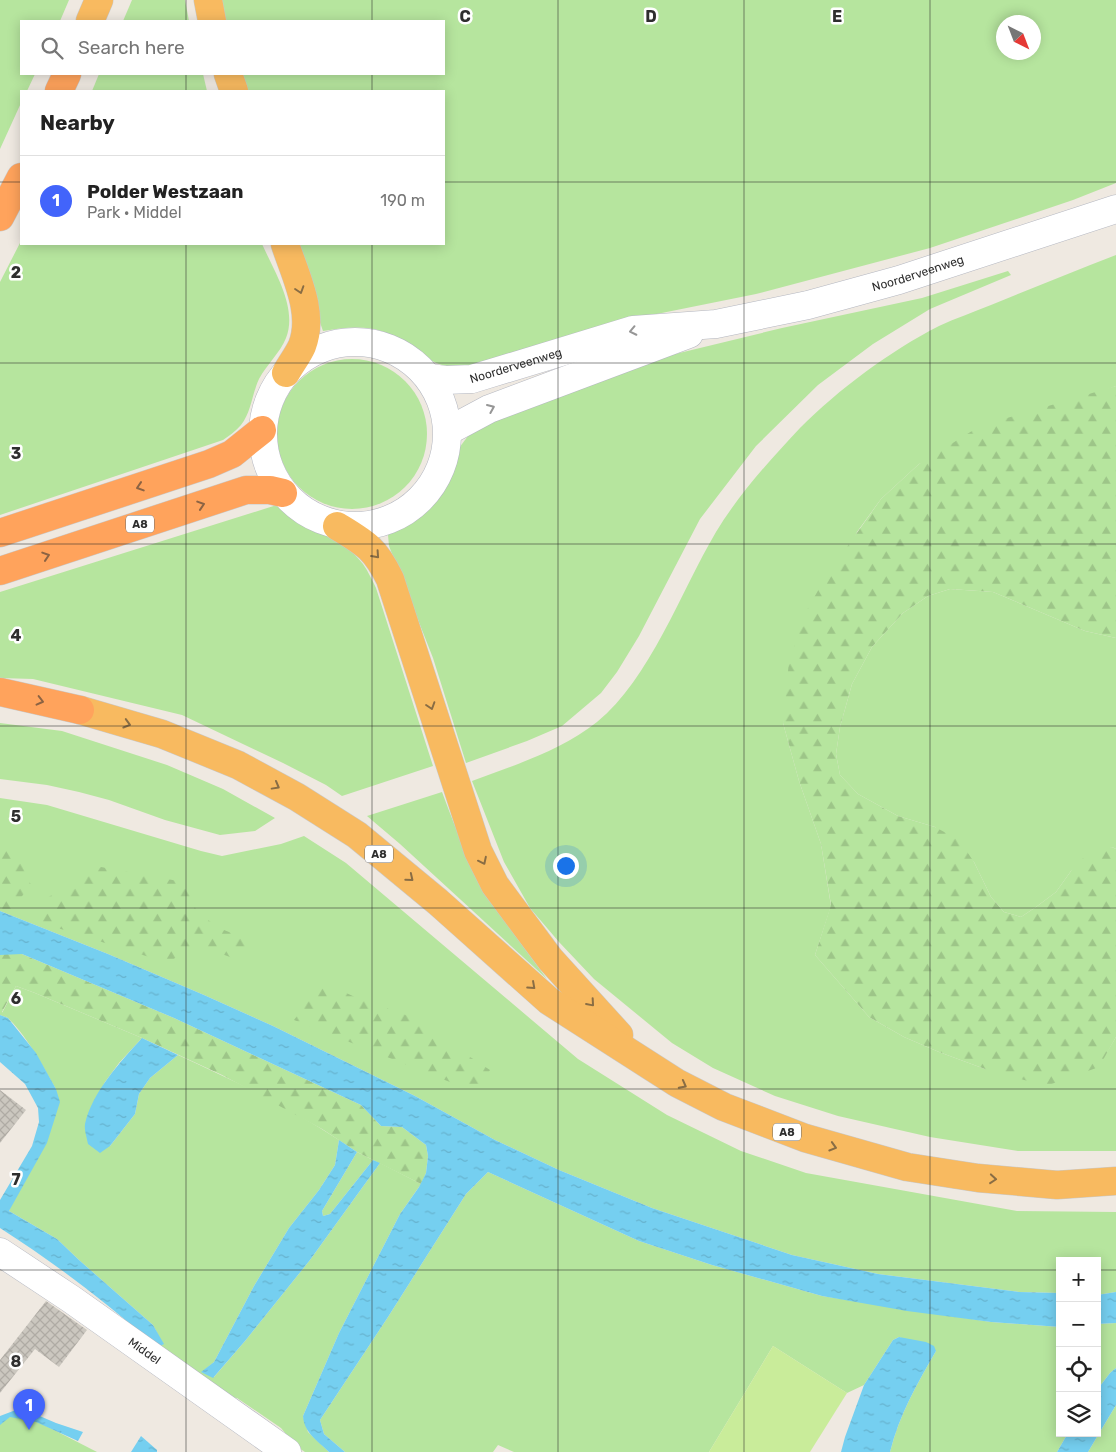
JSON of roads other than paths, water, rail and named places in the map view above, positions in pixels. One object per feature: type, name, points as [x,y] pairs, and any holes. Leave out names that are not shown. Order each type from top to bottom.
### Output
[{"type":"highway","points":[[90,20],[99,0]]},
{"type":"highway","points":[[208,0],[212,20]]},
{"type":"highway","points":[[59,90],[67,75]]},
{"type":"highway","points":[[228,75],[234,90]]},
{"type":"highway","points":[[0,217],[20,179]]},
{"type":"highway","points":[[285,245],[305,304],[306,324],[302,345],[286,373]]},
{"type":"highway","points":[[0,533],[209,464],[232,454],[262,430]]},
{"type":"highway","name":"A8","points":[[0,571],[246,490],[270,490],[283,493]]},
{"type":"highway","name":"A8","points":[[337,526],[364,542],[381,560],[390,579],[478,851],[495,885],[550,959],[570,979],[641,1061]]},
{"type":"highway","name":"A8","points":[[0,692],[80,710],[162,734],[238,765],[297,797],[357,835],[438,902],[549,1001],[677,1083],[724,1107],[767,1124],[855,1153],[907,1167],[978,1178],[1057,1185],[1116,1181]]},
{"type":"street","name":"Noorderveenweg","points":[[430,378],[445,380],[472,379],[633,330],[716,324],[808,305],[899,280],[1116,209]]},
{"type":"street","name":"Noorderveenweg","points":[[448,431],[489,409],[716,324]]},
{"type":"street","points":[[334,343],[365,343],[396,350],[430,378],[444,407],[448,431],[445,459],[433,484],[413,505],[391,518],[365,526],[337,526],[311,517],[291,502],[283,493],[272,477],[264,458],[262,430],[264,416],[272,392],[286,373],[303,357],[334,343]]},
{"type":"street","name":"Middel","points":[[0,1252],[71,1299],[287,1452]]},
{"type":"water","points":[[0,911],[108,954],[273,1026],[415,1096],[495,1140],[559,1170],[652,1208],[792,1255],[878,1274],[1019,1292],[1056,1293],[1056,1327],[991,1322],[907,1311],[822,1296],[712,1265],[639,1241],[488,1172],[466,1194],[320,1420],[324,1434],[345,1452],[329,1452],[309,1432],[303,1416],[339,1333],[400,1214],[419,1187],[426,1173],[428,1156],[426,1145],[402,1127],[381,1126],[361,1105],[174,1018],[22,954],[0,955]]},
{"type":"water","points":[[0,1015],[8,1018],[36,1053],[56,1089],[60,1102],[47,1143],[9,1211],[57,1239],[153,1325],[164,1344],[157,1348],[120,1315],[81,1285],[0,1228],[0,1200],[32,1146],[39,1122],[38,1108],[25,1084],[0,1062]]},
{"type":"water","points":[[142,1038],[178,1055],[150,1078],[139,1094],[135,1114],[110,1146],[100,1153],[88,1144],[85,1124],[89,1112],[108,1078]]},
{"type":"water","points":[[339,1140],[357,1152],[322,1211],[323,1216],[330,1214],[373,1160],[380,1163],[310,1260],[245,1341],[213,1378],[201,1372],[214,1362],[254,1286],[289,1228],[319,1190],[335,1165]]},
{"type":"water","points":[[1116,1292],[1116,1323],[1101,1324],[1101,1294]]},
{"type":"water","points":[[899,1337],[926,1342],[934,1346],[936,1351],[904,1412],[890,1452],[841,1452],[864,1385],[893,1340]]},
{"type":"water","points":[[1116,1368],[1116,1405],[1101,1430],[1101,1385]]},
{"type":"water","points":[[21,1408],[83,1432],[78,1441],[36,1422],[10,1417],[0,1425],[0,1416]]},
{"type":"water","points":[[141,1436],[157,1450],[157,1452],[131,1452]]},
{"type":"water","points":[[1066,1437],[1097,1437],[1088,1452],[1057,1452]]},
{"type":"place","name":"Polder Westzaan","points":[[29,1430]]}]
